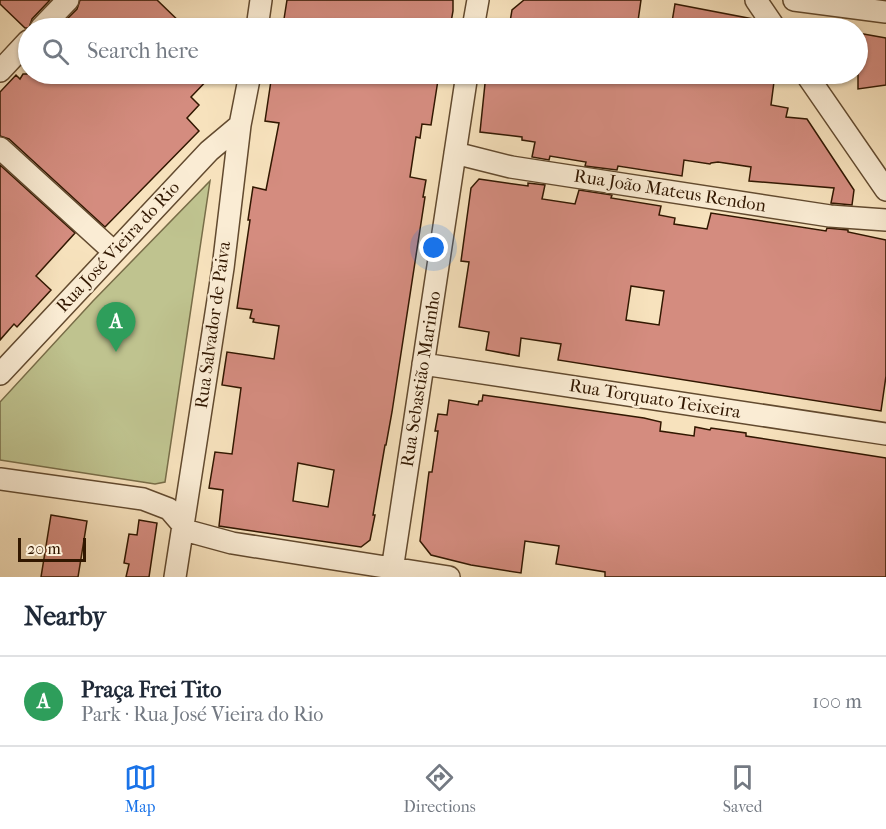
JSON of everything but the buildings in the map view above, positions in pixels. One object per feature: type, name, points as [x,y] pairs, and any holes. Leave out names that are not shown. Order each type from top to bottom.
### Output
[{"type":"street","points":[[51,18],[68,0]]},
{"type":"street","points":[[258,18],[261,0]]},
{"type":"street","points":[[475,18],[478,0]]},
{"type":"street","points":[[756,0],[768,18]]},
{"type":"street","points":[[794,0],[886,12]]},
{"type":"street","points":[[0,71],[18,52]]},
{"type":"street","name":"Rua Salvador de Paiva","points":[[175,577],[223,268],[240,125],[248,84]]},
{"type":"street","name":"Rua Sebastião Marinho","points":[[392,573],[465,84]]},
{"type":"street","points":[[813,84],[886,190]]},
{"type":"street","name":"Rua José Vieira do Rio","points":[[0,374],[209,151],[240,125]]},
{"type":"street","points":[[0,148],[114,252]]},
{"type":"street","name":"Rua João Mateus Rendon","points":[[455,153],[511,167],[830,216],[886,220]]},
{"type":"street","name":"Rua Torquato Teixeira","points":[[423,364],[886,434]]},
{"type":"street","points":[[0,479],[142,499],[170,509],[188,531],[232,543],[392,573],[449,577]]},
{"type":"green space","points":[[210,181],[165,482],[155,484],[0,460],[0,402],[93,301]]},
{"type":"place","name":"Praça Frei Tito","points":[[116,352]]}]
